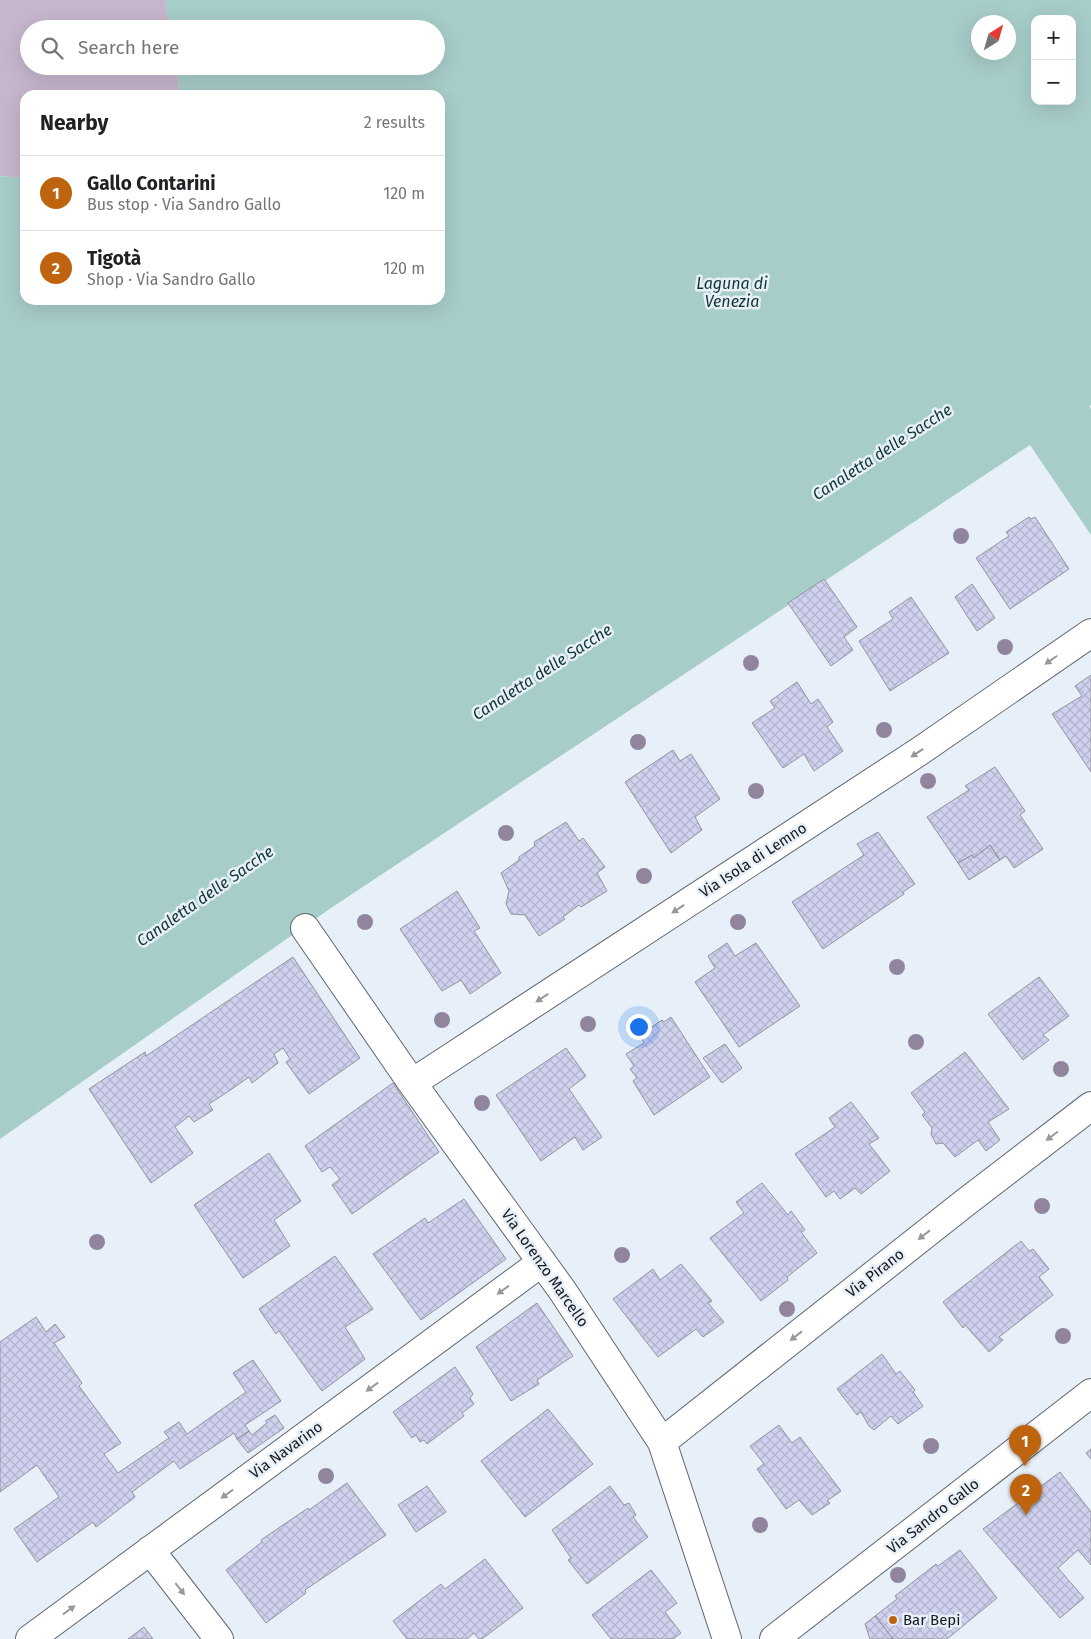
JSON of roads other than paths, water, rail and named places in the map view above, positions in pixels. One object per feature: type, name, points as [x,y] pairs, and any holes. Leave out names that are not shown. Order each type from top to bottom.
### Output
[{"type":"street","name":"Via Isola di Lemno","points":[[412,1083],[912,756],[1091,633]]},
{"type":"street","name":"Via Lorenzo Marcello","points":[[305,928],[412,1083],[542,1262],[662,1442],[727,1639]]},
{"type":"street","name":"Via Pirano","points":[[662,1442],[958,1208],[1091,1106]]},
{"type":"street","name":"Via Navarino","points":[[30,1639],[542,1262]]},
{"type":"street","name":"Via Sandro Gallo","points":[[774,1639],[1091,1393]]},
{"type":"street","points":[[150,1550],[219,1639]]},
{"type":"water","name":"Laguna di Venezia","points":[[165,0],[1091,0],[1091,405],[1089,406],[1091,409],[1091,535],[1030,445],[331,908],[0,1139],[0,176],[20,178],[20,305],[445,305],[445,90],[179,90],[177,75],[445,75],[445,20],[168,20]]},
{"type":"place","name":"Gallo Contarini","points":[[1025,1466]]},
{"type":"place","name":"Tigotà","points":[[1026,1515]]},
{"type":"place","name":"Bar Bepi","points":[[893,1620]]},
{"type":"water label","name":"Canaletta delle Sacche","points":[[882,452]]},
{"type":"water label","name":"Canaletta delle Sacche","points":[[542,672]]},
{"type":"water label","name":"Canaletta delle Sacche","points":[[205,896]]}]
